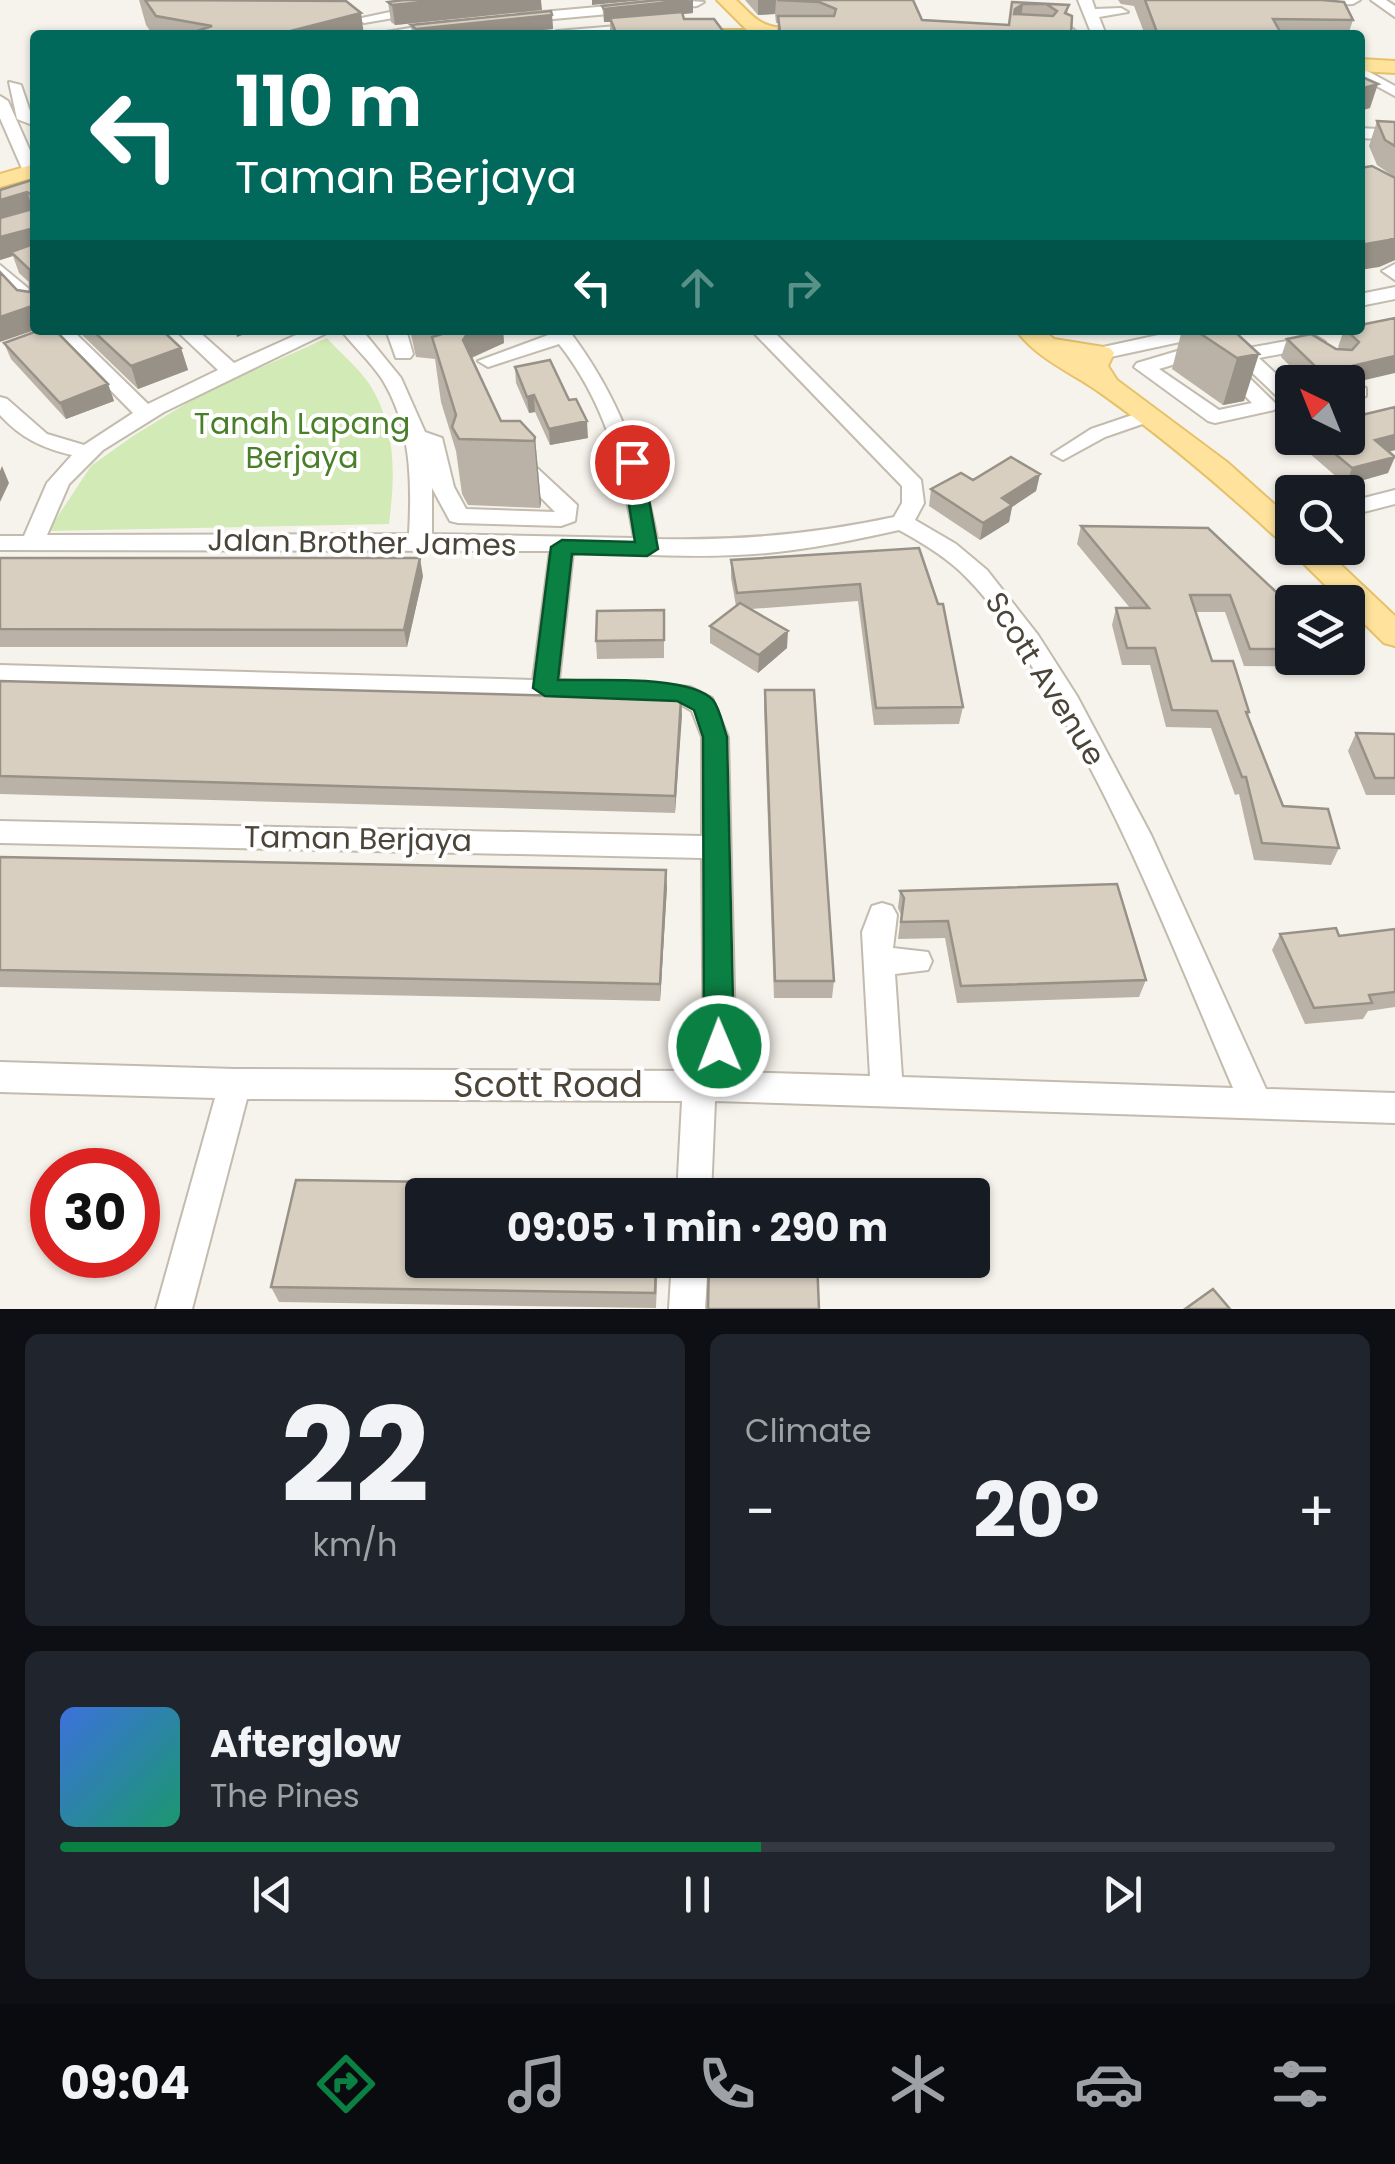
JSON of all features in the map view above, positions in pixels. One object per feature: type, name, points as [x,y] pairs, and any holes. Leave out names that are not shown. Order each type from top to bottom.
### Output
[{"type":"main road","points":[[695,30],[721,24],[728,5]]},
{"type":"main road","points":[[728,5],[754,26],[767,30]]},
{"type":"main road","points":[[728,5],[744,30]]},
{"type":"main road","points":[[1365,68],[1395,66]]},
{"type":"main road","points":[[0,181],[30,179]]},
{"type":"main road","points":[[1038,338],[1101,353],[1095,366],[1105,397]]},
{"type":"main road","points":[[1038,338],[1105,397],[1275,517]]},
{"type":"main road","points":[[1323,565],[1395,636]]},
{"type":"street","points":[[1307,1],[1353,0]]},
{"type":"street","points":[[1378,0],[1395,13]]},
{"type":"street","points":[[1307,1],[1330,20]]},
{"type":"street","points":[[550,4],[644,3],[701,9],[687,30]]},
{"type":"street","points":[[507,19],[571,5]]},
{"type":"street","points":[[571,5],[586,30]]},
{"type":"street","points":[[371,25],[441,6]]},
{"type":"street","points":[[1088,6],[1121,12]]},
{"type":"street","points":[[1088,6],[1097,30]]},
{"type":"street","points":[[371,25],[454,26]]},
{"type":"street","points":[[618,30],[659,26]]},
{"type":"street","points":[[1365,71],[1395,92]]},
{"type":"street","points":[[7,87],[25,118],[30,120]]},
{"type":"street","points":[[0,102],[30,170]]},
{"type":"street","points":[[1365,133],[1395,135]]},
{"type":"street","points":[[0,196],[30,181]]},
{"type":"street","points":[[6,268],[30,299]]},
{"type":"street","points":[[1365,299],[1395,293]]},
{"type":"street","points":[[61,335],[147,415]]},
{"type":"street","points":[[191,335],[232,372]]},
{"type":"street","points":[[33,542],[54,490],[70,468],[90,452],[147,415],[309,335]]},
{"type":"street","points":[[356,335],[401,396],[417,436],[423,461],[420,541]]},
{"type":"street","points":[[397,335],[403,354]]},
{"type":"street","points":[[514,335],[526,348]]},
{"type":"street","points":[[488,362],[555,335]]},
{"type":"street","points":[[561,335],[599,389],[624,440],[647,549]]},
{"type":"street","points":[[766,335],[913,484],[913,503],[902,522]]},
{"type":"street","points":[[1101,353],[1170,335]]},
{"type":"street","points":[[1179,335],[1205,340]]},
{"type":"street","points":[[1222,335],[1275,384]]},
{"type":"street","points":[[1205,340],[1211,352],[1267,406],[1215,417],[1144,367],[1205,340]]},
{"type":"street","points":[[1244,355],[1308,341],[1331,353]]},
{"type":"street","points":[[0,403],[27,433],[42,442],[90,452]]},
{"type":"street","points":[[1063,454],[1136,420]]},
{"type":"street","points":[[417,436],[435,442],[443,486],[458,516],[561,520],[567,516],[566,505],[504,446]]},
{"type":"street","points":[[1365,505],[1395,497]]},
{"type":"street","name":"Jalan Brother James","points":[[0,543],[420,541],[647,549],[766,545],[858,533],[902,522]]},
{"type":"street","name":"Scott Avenue","points":[[902,522],[950,552],[986,583],[1052,680],[1140,845],[1256,1103]]},
{"type":"street","points":[[545,688],[562,547]]},
{"type":"street","points":[[0,674],[681,693],[704,705],[715,737],[715,846],[710,1086],[696,1178]]},
{"type":"street","name":"Taman Berjaya","points":[[0,832],[715,846]]},
{"type":"street","points":[[882,914],[877,932],[887,1091]]},
{"type":"street","points":[[880,961],[918,960]]},
{"type":"street","name":"Scott Road","points":[[0,1076],[235,1084],[710,1086],[1395,1108]]},
{"type":"street","points":[[174,1309],[235,1084]]},
{"type":"street","points":[[687,1309],[689,1278]]},
{"type":"green space","name":"Tanah Lapang Berjaya","points":[[327,338],[366,379],[385,419],[393,471],[389,524],[48,531],[91,466],[133,436],[203,393]]},
{"type":"building","points":[[145,0],[346,1],[361,13],[295,30],[200,30],[212,26],[156,16]]},
{"type":"building","points":[[445,0],[392,5],[388,2]]},
{"type":"building","points":[[689,0],[604,9],[602,6]]},
{"type":"building","points":[[777,0],[913,0],[922,20],[1009,25],[1012,2],[1069,5],[1065,13],[1072,16],[1071,30],[780,30],[778,16],[834,16],[836,9],[819,2]],"holes":[[[1023,4],[1046,4],[1057,11],[1053,16],[1014,14]]]},
{"type":"building","points":[[1145,0],[1344,2],[1353,20],[1273,19],[1279,30],[1156,30]]},
{"type":"building","points":[[551,11],[552,15],[416,29],[411,25]]},
{"type":"building","points":[[682,12],[684,19],[714,19],[722,30],[615,30],[610,18]]},
{"type":"building","points":[[1377,121],[1395,122],[1395,146],[1385,140]]},
{"type":"building","points":[[1372,166],[1395,178],[1395,238],[1365,244],[1365,167]]},
{"type":"building","points":[[30,181],[30,194],[0,200],[0,190]]},
{"type":"building","points":[[30,205],[30,229],[0,237],[0,218],[29,210]]},
{"type":"building","points":[[30,245],[30,270],[11,252]]},
{"type":"building","points":[[0,272],[17,290],[30,292],[30,307],[0,317]]},
{"type":"building","points":[[1395,318],[1395,356],[1356,365],[1314,365],[1287,339],[1313,335],[1336,349],[1352,350],[1359,342],[1351,335],[1365,335],[1365,324]]},
{"type":"building","points":[[30,334],[60,335],[108,384],[60,403],[4,343]]},
{"type":"building","points":[[97,335],[167,335],[181,348],[131,366]]},
{"type":"building","points":[[466,335],[463,340],[501,421],[520,421],[535,437],[534,441],[459,439],[452,427],[456,415],[432,337]]},
{"type":"building","points":[[1202,335],[1238,335],[1259,354],[1237,358]]},
{"type":"building","points":[[550,360],[569,400],[576,399],[587,421],[549,429],[534,395],[527,397],[515,367]]},
{"type":"building","points":[[1395,407],[1395,435],[1375,440],[1395,457],[1352,468],[1336,455],[1365,455],[1365,414]]},
{"type":"building","points":[[1011,457],[1040,474],[1002,498],[1012,505],[983,523],[931,489],[961,473],[973,480]]},
{"type":"building","points":[[1081,526],[1208,528],[1275,591],[1275,649],[1250,649],[1230,595],[1190,595],[1212,661],[1233,661],[1246,712],[1283,806],[1328,809],[1339,848],[1262,843],[1246,777],[1242,777],[1217,711],[1172,710],[1155,648],[1127,648],[1116,608],[1149,608]]},
{"type":"building","points":[[919,548],[938,604],[943,604],[963,707],[876,708],[860,584],[737,593],[731,560]]},
{"type":"building","points":[[0,558],[420,558],[404,630],[0,629]]},
{"type":"building","points":[[740,603],[788,631],[759,655],[710,626]]},
{"type":"building","points":[[664,610],[664,640],[596,641],[597,611]]},
{"type":"building","points":[[0,681],[681,699],[675,796],[0,776]]},
{"type":"building","points":[[765,690],[814,690],[834,981],[775,981]]},
{"type":"building","points":[[1356,733],[1395,734],[1395,778],[1375,778]]},
{"type":"building","points":[[0,857],[666,870],[660,984],[0,970]]},
{"type":"building","points":[[1117,884],[1146,980],[961,986],[948,921],[901,922],[904,898],[900,891]]},
{"type":"building","points":[[1336,928],[1339,936],[1395,929],[1395,992],[1369,995],[1372,1003],[1314,1008],[1280,934]]},
{"type":"building","points":[[296,1180],[405,1182],[405,1278],[655,1278],[655,1293],[271,1287]]},
{"type":"building","points":[[709,1278],[818,1278],[819,1309],[708,1309]]},
{"type":"building","points":[[1213,1289],[1230,1309],[1185,1309]]},
{"type":"route","points":[[632,462],[647,549],[562,547],[545,688],[681,693],[704,705],[715,737],[719,1046]]}]
